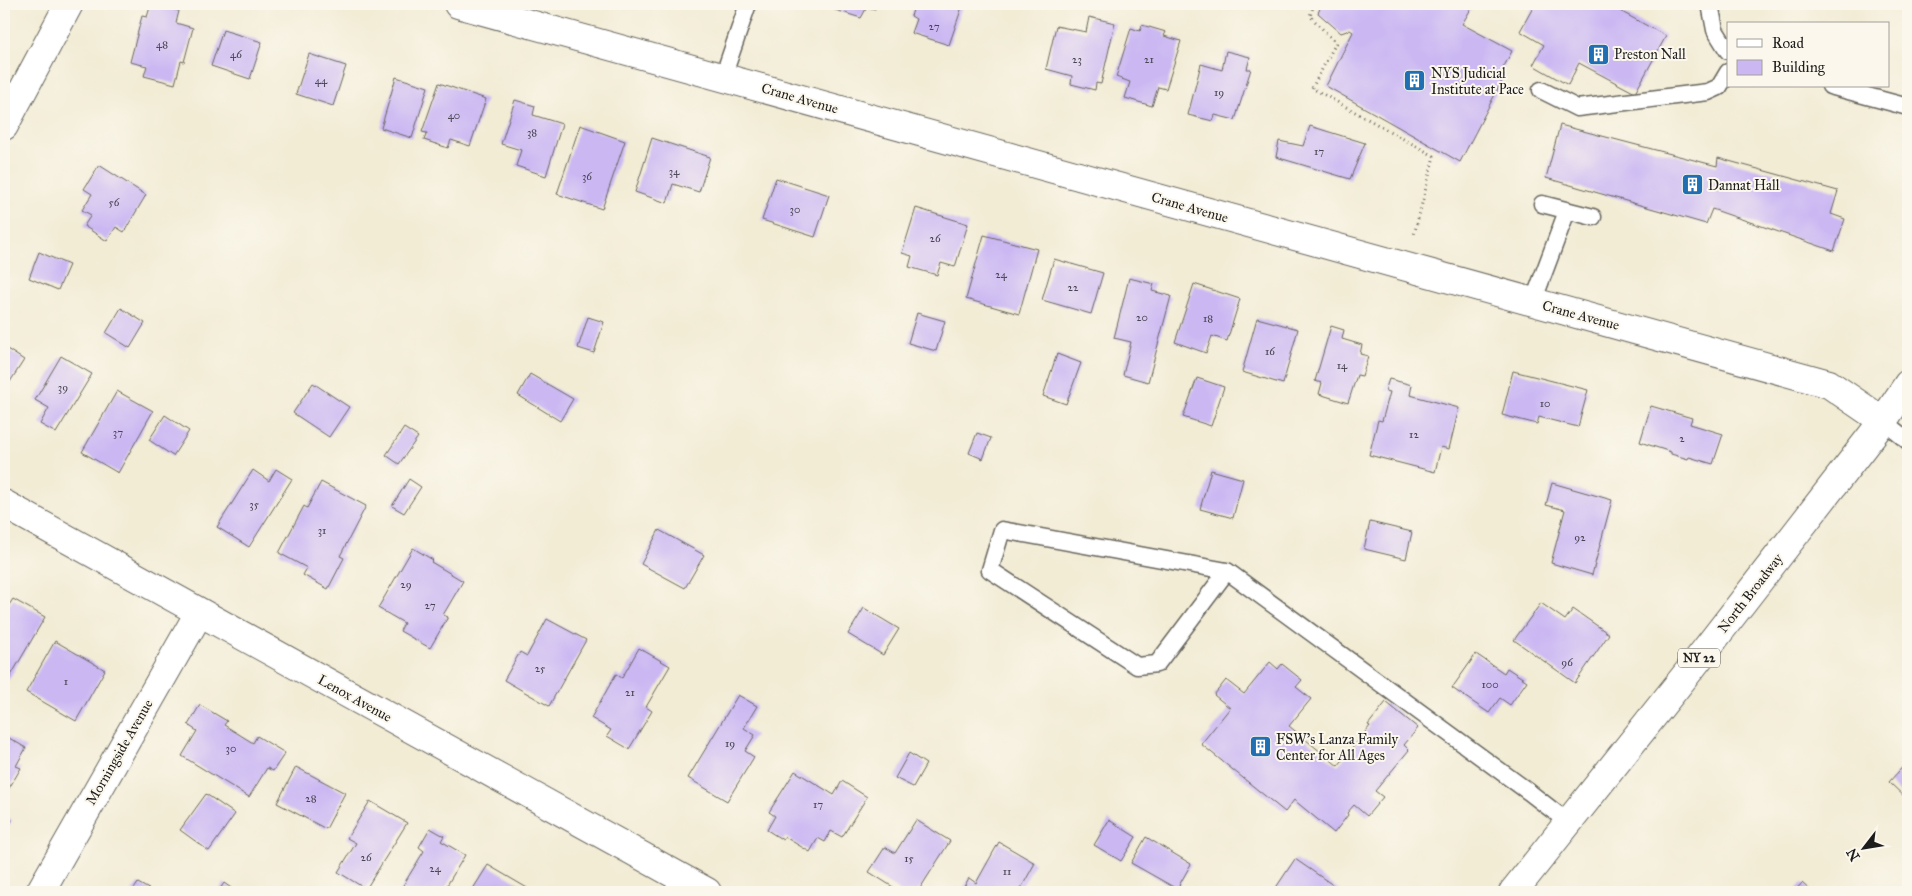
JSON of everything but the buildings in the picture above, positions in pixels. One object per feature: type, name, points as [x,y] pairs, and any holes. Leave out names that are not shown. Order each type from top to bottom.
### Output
[{"type":"street","points":[[4,126],[69,4]]},
{"type":"street","name":"Crane Avenue","points":[[458,4],[1829,384],[1883,421]]},
{"type":"street","name":"North Broadway","points":[[1512,892],[1693,666],[1883,421],[1908,384]]},
{"type":"street","name":"Lenox Avenue","points":[[4,504],[707,892]]},
{"type":"street","name":"Morningside Avenue","points":[[40,892],[199,613]]},
{"type":"lane","points":[[723,77],[748,4]]},
{"type":"lane","points":[[1710,4],[1715,30],[1727,49]]},
{"type":"lane","points":[[1541,90],[1577,108],[1708,92],[1719,87],[1727,74]]},
{"type":"lane","points":[[1837,88],[1908,107]]},
{"type":"lane","points":[[1542,204],[1594,217]]},
{"type":"lane","points":[[1533,302],[1567,211]]},
{"type":"lane","name":"Crane Avenue","points":[[1883,421],[1908,441]]},
{"type":"lane","points":[[1228,571],[1157,664],[1137,666],[990,570],[1002,530],[1228,571],[1569,823]]},
{"type":"path","points":[[1314,4],[1310,16],[1336,43],[1312,88],[1434,156],[1414,235]]},
{"type":"place","name":"Preston Nall","points":[[1598,54]]},
{"type":"place","name":"NYS Judicial Institute at Pace","points":[[1415,81]]},
{"type":"place","name":"Dannat Hall","points":[[1692,185]]},
{"type":"place","name":"FSW’s Lanza Family Center for All Ages","points":[[1260,747]]}]
